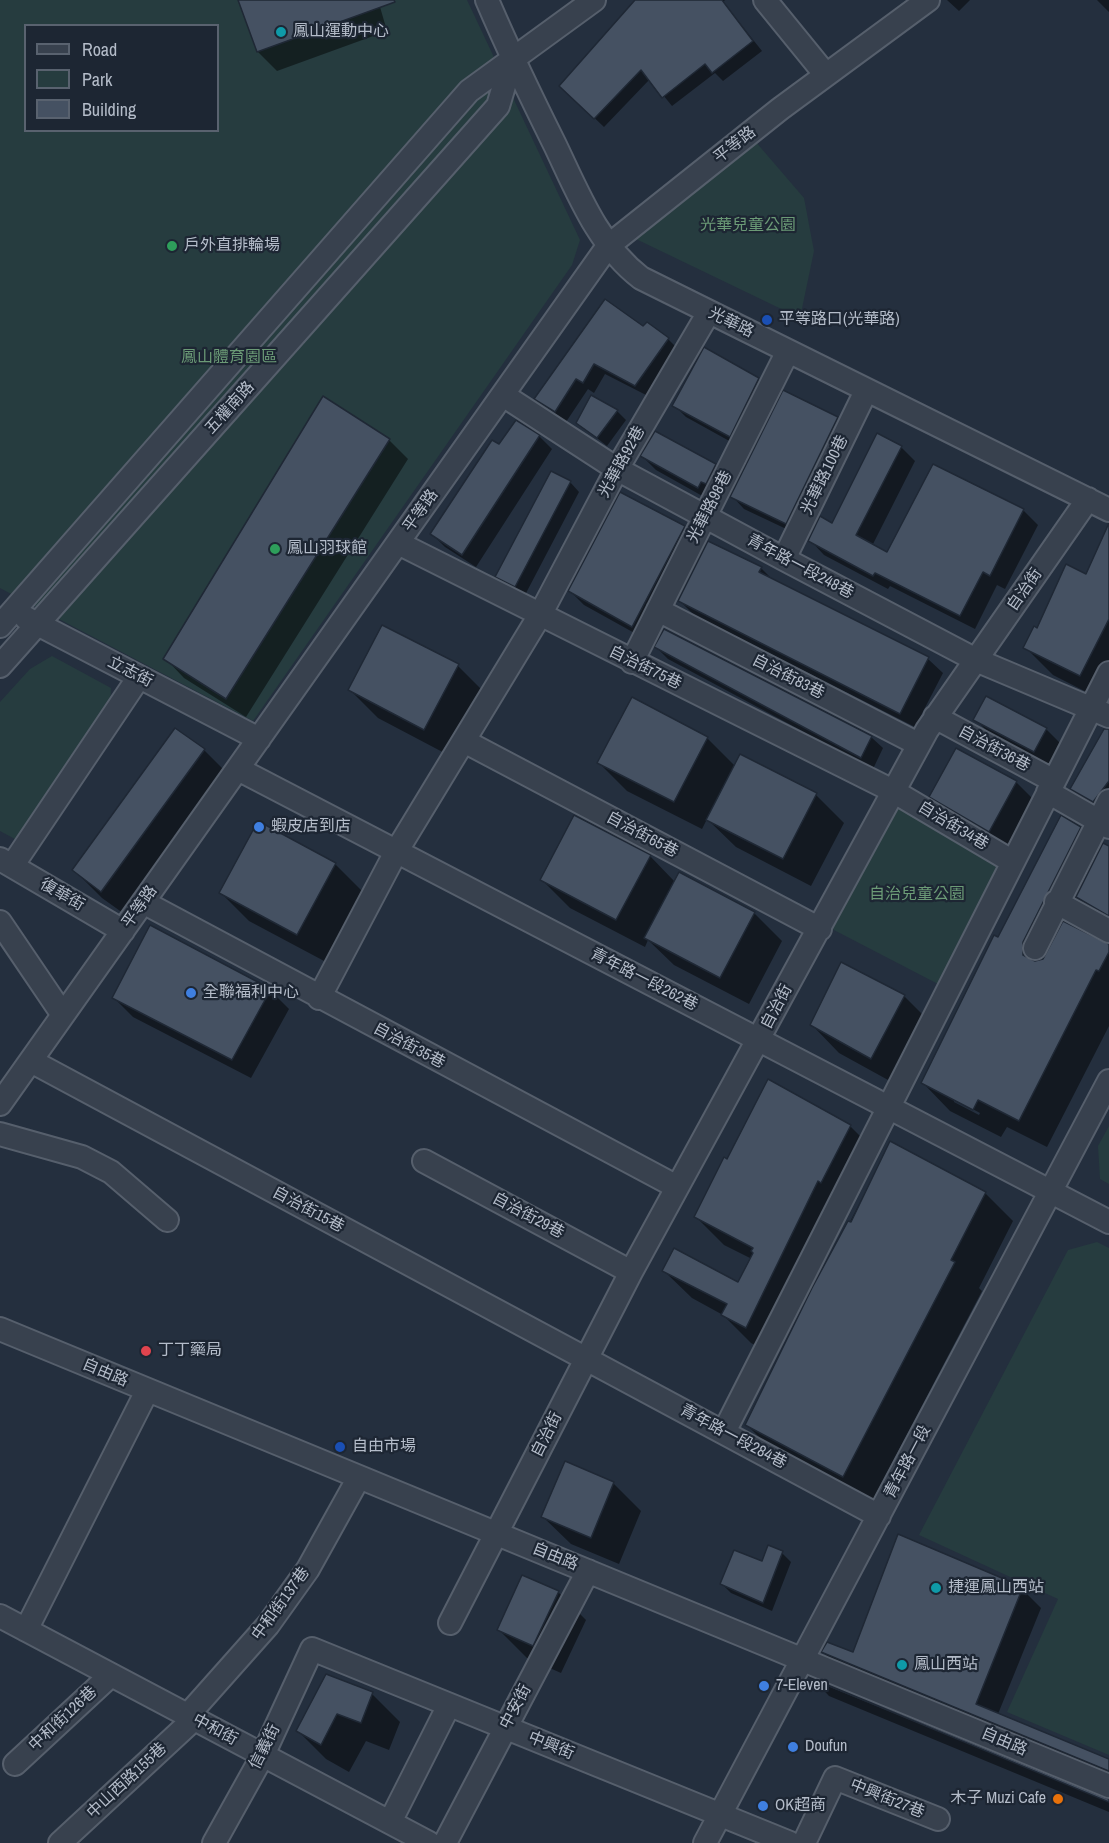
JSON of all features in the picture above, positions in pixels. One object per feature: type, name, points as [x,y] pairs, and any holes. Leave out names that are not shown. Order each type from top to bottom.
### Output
[{"type":"street","name":"光華路","points":[[487,0],[512,59],[584,206],[608,246],[625,266],[641,278],[1109,510]]},
{"type":"street","name":"五權南路","points":[[4,614],[469,91],[594,0]]},
{"type":"street","points":[[765,0],[826,75]]},
{"type":"street","name":"平等路","points":[[0,1104],[608,246],[924,1]]},
{"type":"street","name":"五權南路","points":[[0,666],[498,106],[512,59]]},
{"type":"street","name":"光華路92巷","points":[[319,998],[396,852],[540,615],[617,469],[709,312]]},
{"type":"street","name":"光華路98巷","points":[[632,662],[788,351]]},
{"type":"street","name":"光華路100巷","points":[[784,559],[866,391]]},
{"type":"street","name":"青年路一段248巷","points":[[503,395],[617,469],[784,559],[976,660],[1099,711]]},
{"type":"street","name":"自治街","points":[[450,1623],[631,1272],[820,929],[918,744],[1088,499]]},
{"type":"street","name":"自治街75巷","points":[[398,543],[893,791]]},
{"type":"street","name":"自治街83巷","points":[[658,610],[918,744]]},
{"type":"street","name":"立志街","points":[[4,614],[38,624],[259,739]]},
{"type":"street","points":[[724,1432],[1051,786],[1099,711],[1109,672]]},
{"type":"street","points":[[6,863],[140,676]]},
{"type":"street","name":"自治街36巷","points":[[935,717],[1051,786],[1103,824]]},
{"type":"street","name":"自治街65巷","points":[[464,741],[820,929]]},
{"type":"street","name":"青年路一段262巷","points":[[238,769],[1109,1222]]},
{"type":"street","name":"自治街34巷","points":[[893,791],[1013,862]]},
{"type":"street","points":[[1035,948],[1056,902],[1103,824],[1109,801]]},
{"type":"street","name":"復華街","points":[[6,863],[123,931]]},
{"type":"street","name":"自治街35巷","points":[[143,902],[319,998],[677,1187]]},
{"type":"street","points":[[1056,902],[1109,932]]},
{"type":"street","points":[[0,922],[63,1015]]},
{"type":"street","name":"自治街15巷","points":[[31,1061],[586,1358]]},
{"type":"street","name":"青年路一段","points":[[705,1843],[1109,1081]]},
{"type":"street","points":[[0,1134],[82,1157],[111,1172],[167,1220]]},
{"type":"street","name":"自治街29巷","points":[[424,1161],[631,1272]]},
{"type":"street","name":"自由路","points":[[0,1329],[358,1479],[803,1658],[1109,1786]]},
{"type":"street","name":"青年路一段284巷","points":[[586,1358],[879,1516]]},
{"type":"street","points":[[26,1630],[147,1391]]},
{"type":"street","name":"中和街137巷","points":[[191,1717],[268,1625],[308,1569],[358,1479]]},
{"type":"street","name":"中安街","points":[[445,1843],[588,1571]]},
{"type":"street","name":"中和街","points":[[0,1616],[429,1843]]},
{"type":"street","name":"中興街","points":[[312,1649],[790,1843]]},
{"type":"street","name":"信義街","points":[[214,1843],[263,1755],[312,1649]]},
{"type":"street","name":"中和街126巷","points":[[15,1764],[111,1675]]},
{"type":"street","points":[[390,1822],[449,1705]]},
{"type":"street","name":"中山西路155巷","points":[[60,1843],[191,1717]]},
{"type":"street","name":"中興街27巷","points":[[804,1843],[835,1779],[938,1819]]},
{"type":"green space","name":"鳳山體育園區","points":[[0,0],[467,0],[580,240],[572,265],[253,721],[0,588]]},
{"type":"green space","name":"光華兒童公園","points":[[755,141],[804,198],[814,251],[800,318],[636,239]]},
{"type":"green space","points":[[52,656],[111,688],[110,709],[15,839],[0,831],[0,702],[30,669]]},
{"type":"green space","name":"自治兒童公園","points":[[896,806],[1001,861],[938,984],[832,929]]},
{"type":"green space","points":[[1109,1126],[1109,1184],[1100,1179],[1098,1146]]},
{"type":"green space","points":[[1097,1242],[1109,1248],[1109,1755],[1007,1712],[1058,1599],[919,1535],[1068,1250]]},
{"type":"building","name":"鳳山運動中心","points":[[238,0],[394,0],[395,2],[257,52]]},
{"type":"building","points":[[635,0],[722,0],[753,41],[712,73],[705,64],[662,98],[641,70],[594,119],[559,86]]},
{"type":"building","points":[[605,299],[643,326],[647,322],[669,338],[635,386],[594,364],[583,383],[576,379],[555,412],[534,399]]},
{"type":"building","points":[[704,347],[759,378],[730,437],[672,406]]},
{"type":"building","points":[[783,390],[838,417],[786,524],[730,497]]},
{"type":"building","points":[[591,395],[618,410],[597,438],[576,423]]},
{"type":"building","name":"鳳山羽球館","points":[[323,396],[390,439],[226,699],[163,659]]},
{"type":"building","points":[[516,420],[540,435],[462,555],[430,534],[492,440],[499,444]]},
{"type":"building","points":[[655,431],[716,464],[706,484],[701,482],[698,488],[640,456]]},
{"type":"building","points":[[877,433],[902,446],[856,535],[887,552],[933,464],[1024,509],[990,576],[983,572],[960,616],[875,573],[873,576],[808,541],[820,516],[832,523]]},
{"type":"building","points":[[551,471],[571,481],[515,587],[495,577]]},
{"type":"building","points":[[620,492],[685,526],[632,627],[568,591]]},
{"type":"building","points":[[1109,523],[1109,619],[1080,676],[1023,648],[1034,626],[1037,628],[1066,564],[1086,574]]},
{"type":"building","points":[[708,541],[762,567],[759,572],[929,657],[900,714],[678,601]]},
{"type":"building","points":[[382,625],[459,664],[424,730],[348,690]]},
{"type":"building","points":[[664,629],[872,736],[861,758],[654,647]]},
{"type":"building","points":[[986,696],[1047,728],[1034,752],[973,720]]},
{"type":"building","points":[[632,697],[708,737],[674,802],[597,763]]},
{"type":"building","points":[[175,728],[205,749],[101,892],[72,870]]},
{"type":"building","points":[[1104,729],[1109,729],[1109,781],[1093,802],[1070,789]]},
{"type":"building","points":[[956,748],[1017,781],[989,832],[929,797]]},
{"type":"building","points":[[740,754],[817,793],[783,859],[706,820]]},
{"type":"building","points":[[574,815],[651,855],[616,920],[540,880]]},
{"type":"building","points":[[1061,815],[1081,827],[1023,942],[1023,955],[1035,961],[1043,959],[1063,921],[1109,944],[1109,952],[1099,971],[1096,970],[1019,1121],[978,1100],[973,1110],[921,1083],[994,935],[998,937]]},
{"type":"building","points":[[258,821],[336,863],[297,935],[219,893]]},
{"type":"building","points":[[1103,843],[1109,846],[1109,916],[1076,897]]},
{"type":"building","points":[[679,872],[755,912],[720,978],[644,938]]},
{"type":"building","name":"全聯福利中心","points":[[150,925],[271,989],[232,1060],[112,998]]},
{"type":"building","points":[[841,962],[905,995],[871,1059],[810,1025]]},
{"type":"building","points":[[768,1079],[851,1125],[821,1183],[818,1181],[746,1328],[721,1315],[727,1304],[662,1271],[674,1248],[738,1282],[753,1253],[751,1251],[753,1248],[694,1217],[724,1157],[727,1159]]},
{"type":"building","points":[[890,1141],[986,1192],[951,1260],[955,1262],[843,1477],[745,1425],[812,1288],[848,1221],[851,1222]]},
{"type":"building","points":[[565,1461],[614,1482],[591,1538],[541,1517]]},
{"type":"building","name":"鳳山西站","points":[[898,1534],[1023,1587],[976,1704],[1109,1759],[1109,1771],[821,1652],[827,1642],[853,1652]]},
{"type":"building","points":[[768,1545],[783,1551],[763,1603],[720,1584],[734,1550],[762,1561]]},
{"type":"building","points":[[522,1575],[559,1591],[533,1646],[497,1630]]},
{"type":"building","points":[[326,1674],[373,1692],[361,1723],[337,1714],[321,1745],[296,1731]]},
{"type":"building","points":[[808,1677],[1109,1799],[1109,1802]]},
{"type":"place","name":"鳳山運動中心","points":[[281,32]]},
{"type":"place","name":"戶外直排輪場","points":[[172,246]]},
{"type":"place","name":"平等路口(光華路)","points":[[767,320]]},
{"type":"place","name":"鳳山羽球館","points":[[275,549]]},
{"type":"place","name":"蝦皮店到店","points":[[259,827]]},
{"type":"place","name":"全聯福利中心","points":[[191,993]]},
{"type":"place","name":"丁丁藥局","points":[[146,1351]]},
{"type":"place","name":"自由市場","points":[[340,1447]]},
{"type":"place","name":"捷運鳳山西站","points":[[936,1588]]},
{"type":"place","name":"鳳山西站","points":[[902,1665]]},
{"type":"place","name":"7-Eleven","points":[[764,1686]]},
{"type":"place","name":"Doufun","points":[[793,1747]]},
{"type":"place","name":"木子 Muzi Cafe","points":[[1058,1799]]},
{"type":"place","name":"OK超商","points":[[763,1806]]}]
